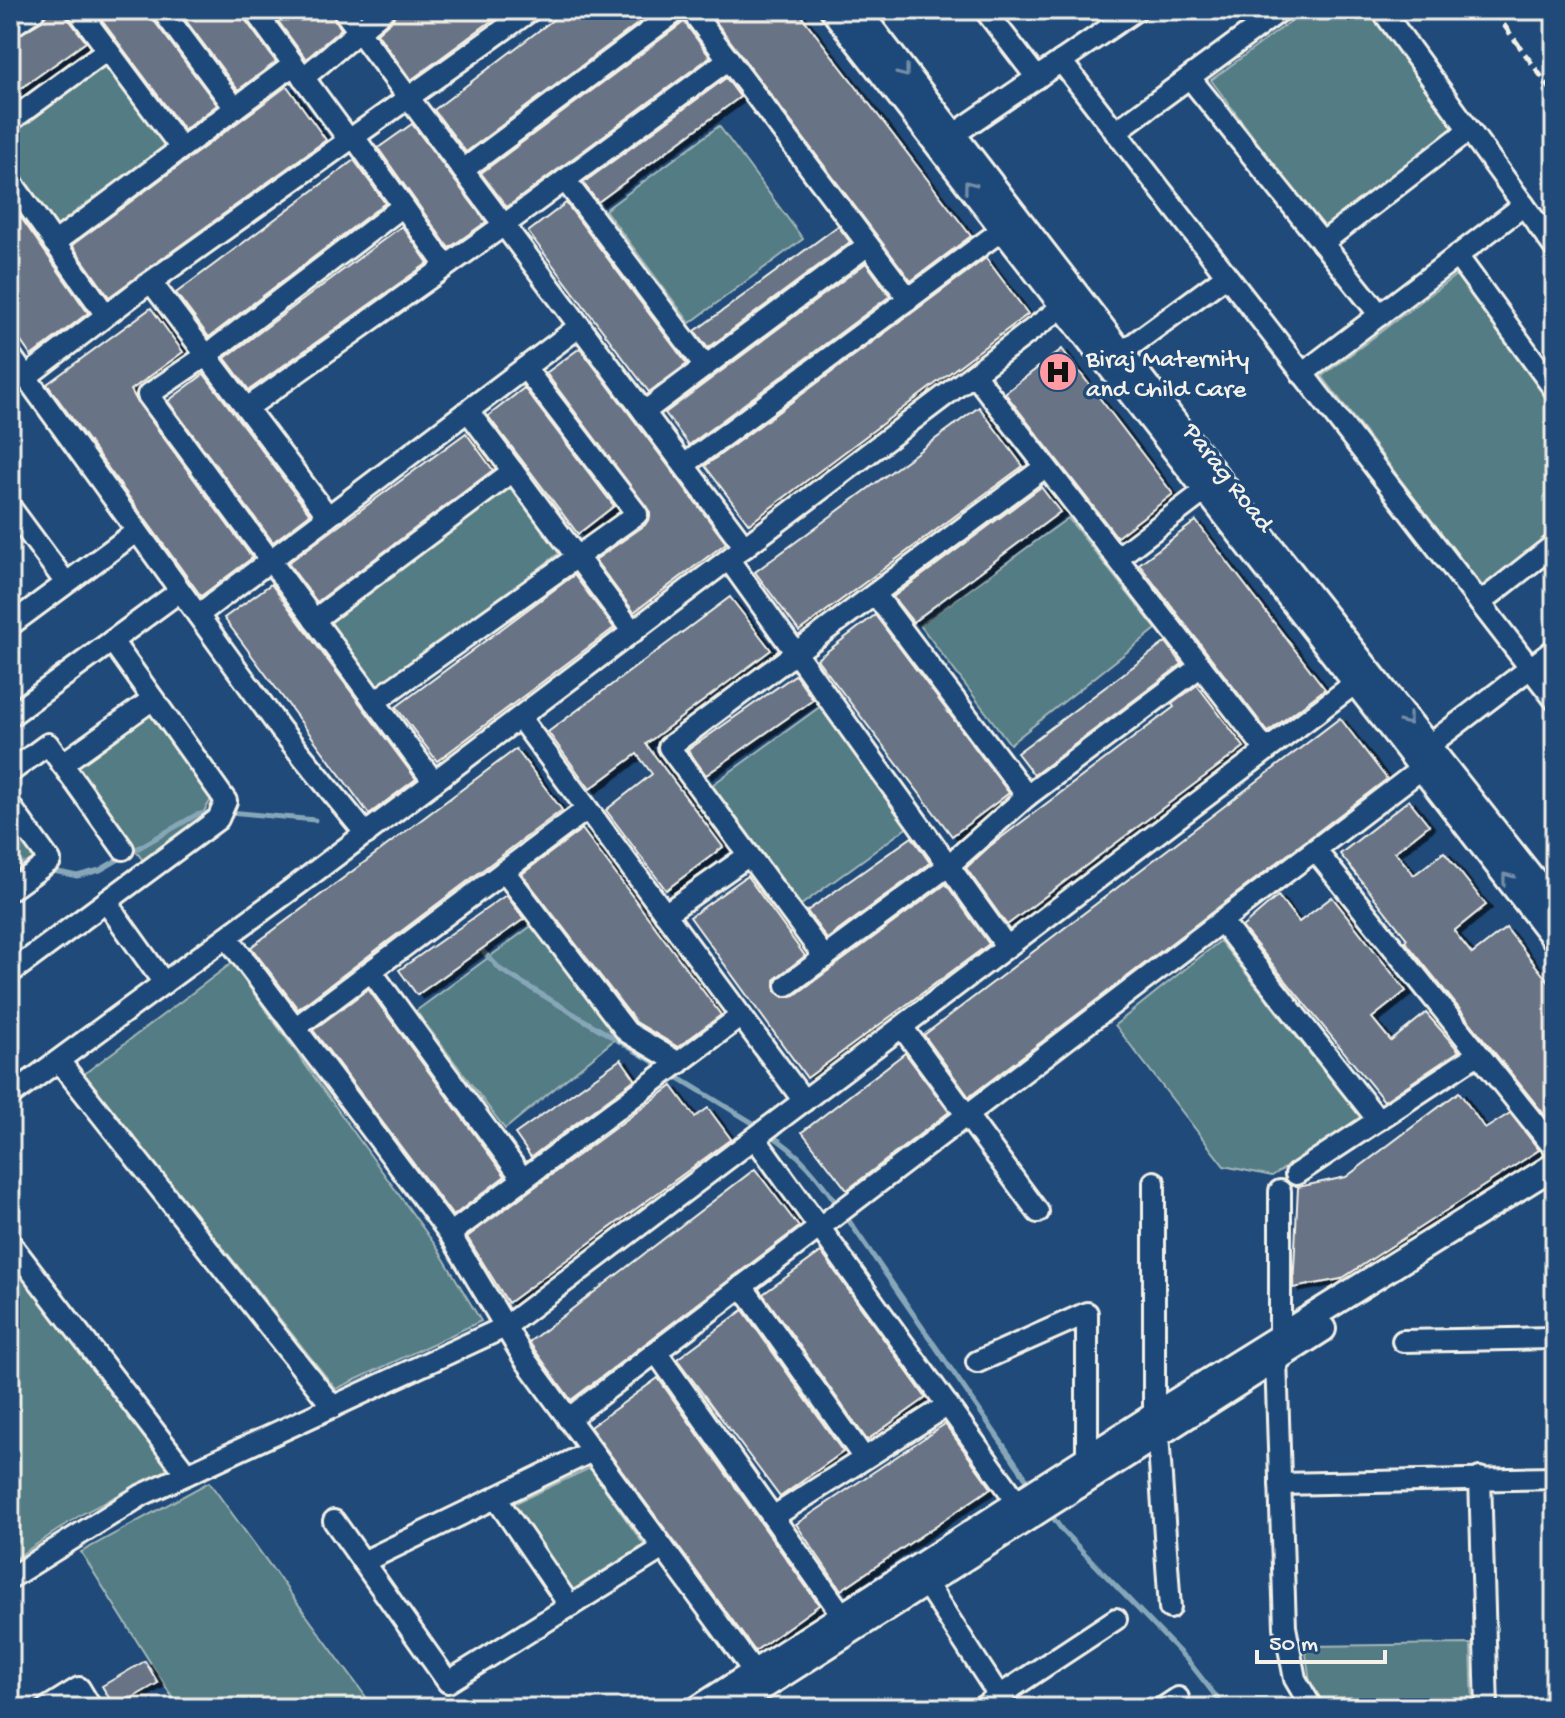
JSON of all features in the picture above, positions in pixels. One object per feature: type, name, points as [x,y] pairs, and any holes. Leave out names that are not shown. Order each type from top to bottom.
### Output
[{"type":"street","points":[[10,27],[35,10]]},
{"type":"street","points":[[78,10],[181,148]]},
{"type":"street","points":[[162,10],[235,108]]},
{"type":"street","points":[[254,10],[446,266]]},
{"type":"street","points":[[343,10],[745,547]]},
{"type":"street","points":[[54,243],[235,108],[298,71],[384,10]]},
{"type":"street","points":[[26,377],[151,282],[531,10]]},
{"type":"street","points":[[463,170],[678,10]]},
{"type":"street","points":[[691,10],[909,299]]},
{"type":"street","name":"Parag Road","points":[[833,10],[1003,229],[1121,353],[1363,678],[1421,769],[1555,939]]},
{"type":"street","name":"Parag Road","points":[[857,10],[953,135],[1206,490],[1363,678],[1428,746],[1555,907]]},
{"type":"street","points":[[953,135],[1136,10]]},
{"type":"street","points":[[1115,132],[1281,10]]},
{"type":"street","points":[[1382,10],[1555,248]]},
{"type":"street","points":[[993,13],[1037,78]]},
{"type":"street","points":[[10,121],[107,50]]},
{"type":"street","points":[[247,408],[504,225],[729,59]]},
{"type":"street","points":[[1061,61],[1555,700]]},
{"type":"street","points":[[1190,78],[1380,315]]},
{"type":"street","points":[[1322,243],[1469,130]]},
{"type":"street","points":[[10,180],[106,315]]},
{"type":"street","points":[[565,180],[705,366]]},
{"type":"street","points":[[1302,374],[1524,205]]},
{"type":"street","points":[[403,206],[207,355],[148,395],[434,782]]},
{"type":"street","points":[[684,465],[1003,229]]},
{"type":"street","points":[[644,412],[868,245]]},
{"type":"street","points":[[1457,256],[1555,390]]},
{"type":"street","points":[[1121,353],[1226,276]]},
{"type":"street","points":[[151,282],[328,516]]},
{"type":"street","points":[[10,1096],[366,834],[1070,301]]},
{"type":"street","points":[[198,615],[580,326]]},
{"type":"street","points":[[10,355],[281,730],[366,834]]},
{"type":"street","points":[[374,702],[637,514],[525,368]]},
{"type":"street","points":[[974,374],[1266,750]]},
{"type":"street","points":[[468,411],[633,632]]},
{"type":"street","points":[[825,958],[669,747],[1045,467]]},
{"type":"street","points":[[314,620],[513,471]]},
{"type":"street","points":[[1117,558],[1206,490]]},
{"type":"street","points":[[10,507],[18,534],[66,583]]},
{"type":"street","points":[[10,625],[137,531]]},
{"type":"street","points":[[1480,603],[1555,544]]},
{"type":"street","points":[[729,560],[1007,947]]},
{"type":"street","points":[[10,716],[180,591]]},
{"type":"street","points":[[875,594],[1027,796]]},
{"type":"street","points":[[10,973],[222,810],[153,699],[112,641]]},
{"type":"street","points":[[1428,746],[1555,649]]},
{"type":"street","points":[[787,985],[948,866],[1027,796],[1201,666]]},
{"type":"street","points":[[10,1578],[142,1495],[505,1327],[1363,678]]},
{"type":"street","points":[[62,764],[153,699]]},
{"type":"street","points":[[520,718],[804,1101]]},
{"type":"street","points":[[10,772],[48,744],[123,849]]},
{"type":"street","points":[[568,1419],[1421,769]]},
{"type":"street","points":[[10,806],[42,867],[10,890]]},
{"type":"street","points":[[295,1028],[587,809]]},
{"type":"street","points":[[1315,850],[1555,1149]]},
{"type":"street","points":[[665,914],[749,855]]},
{"type":"street","points":[[504,871],[627,1032],[676,1064]]},
{"type":"street","points":[[106,902],[164,983]]},
{"type":"street","points":[[1221,921],[1378,1120]]},
{"type":"street","points":[[227,937],[450,1234],[524,1358],[759,1680]]},
{"type":"street","points":[[371,971],[523,1179]]},
{"type":"street","points":[[450,1234],[741,1016]]},
{"type":"street","points":[[902,1027],[1038,1212]]},
{"type":"street","points":[[1296,1174],[1478,1054]]},
{"type":"street","points":[[59,1061],[333,1407]]},
{"type":"street","points":[[763,1132],[1018,1503]]},
{"type":"street","points":[[699,1708],[759,1680],[1278,1348],[1555,1165]]},
{"type":"street","points":[[1154,1182],[1156,1425],[1170,1608]]},
{"type":"street","points":[[1278,1348],[1555,1183]]},
{"type":"street","points":[[1280,1191],[1278,1348],[1285,1627],[1295,1679],[1312,1708]]},
{"type":"street","points":[[10,1243],[187,1474]]},
{"type":"street","points":[[742,1286],[864,1458]]},
{"type":"street","points":[[977,1362],[1087,1313],[1087,1459]]},
{"type":"street","points":[[1403,1341],[1555,1338]]},
{"type":"street","points":[[656,1352],[843,1616]]},
{"type":"street","points":[[773,1517],[948,1405]]},
{"type":"street","points":[[730,1708],[759,1680],[843,1616],[921,1576],[1018,1503],[1087,1459],[1156,1425]]},
{"type":"street","points":[[363,1562],[592,1451]]},
{"type":"street","points":[[1480,1478],[1487,1708]]},
{"type":"street","points":[[1280,1484],[1555,1478]]},
{"type":"street","points":[[496,1498],[570,1606]]},
{"type":"street","points":[[334,1521],[448,1682],[663,1548]]},
{"type":"street","points":[[921,1576],[1003,1702]]},
{"type":"street","points":[[981,1708],[1003,1702],[1116,1619]]},
{"type":"street","points":[[47,1708],[79,1688],[91,1708]]},
{"type":"green space","points":[[1306,10],[1369,10],[1458,129],[1322,229],[1211,80]]},
{"type":"green space","points":[[104,56],[170,148],[58,228],[10,161],[10,123]]},
{"type":"green space","points":[[719,126],[803,239],[690,323],[605,210]]},
{"type":"green space","points":[[1456,275],[1555,405],[1555,532],[1482,587],[1322,376]]},
{"type":"green space","points":[[509,482],[562,551],[380,690],[327,621]]},
{"type":"green space","points":[[1068,518],[1156,629],[1010,744],[920,625]]},
{"type":"green space","points":[[148,706],[214,795],[196,824],[145,863],[69,764]]},
{"type":"green space","points":[[821,706],[909,826],[801,905],[712,785]]},
{"type":"green space","points":[[10,823],[36,858],[10,878]]},
{"type":"green space","points":[[534,924],[620,1035],[505,1129],[416,1011]]},
{"type":"green space","points":[[1220,941],[1362,1119],[1272,1176],[1224,1166],[1115,1025]]},
{"type":"green space","points":[[232,963],[438,1249],[481,1321],[336,1389],[84,1074]]},
{"type":"green space","points":[[10,1259],[172,1467],[82,1514],[10,1562]]},
{"type":"green space","points":[[590,1468],[644,1545],[571,1591],[511,1505]]},
{"type":"green space","points":[[209,1482],[374,1708],[179,1708],[81,1552]]},
{"type":"green space","points":[[1471,1644],[1473,1708],[1325,1708],[1310,1683],[1305,1646]]},
{"type":"building","points":[[48,10],[65,10],[86,42],[10,96],[10,40],[42,21]]},
{"type":"building","points":[[94,10],[149,10],[217,105],[184,130]]},
{"type":"building","points":[[178,10],[241,10],[276,62],[238,90]]},
{"type":"building","points":[[270,10],[330,10],[341,29],[306,59]]},
{"type":"building","points":[[397,10],[506,10],[411,80],[377,33],[393,19]]},
{"type":"building","points":[[566,10],[656,10],[466,152],[434,110]]},
{"type":"building","points":[[707,10],[797,10],[971,236],[911,281]]},
{"type":"building","points":[[684,22],[710,57],[507,207],[481,173]]},
{"type":"building","points":[[726,78],[740,97],[598,202],[583,183]]},
{"type":"building","points":[[287,86],[326,140],[109,297],[72,245]]},
{"type":"building","points":[[412,124],[486,222],[449,248],[378,148]]},
{"type":"building","points":[[354,160],[385,203],[209,337],[176,293]]},
{"type":"building","points":[[10,202],[88,313],[31,356],[10,326]]},
{"type":"building","points":[[566,203],[687,364],[649,392],[528,232]]},
{"type":"building","points":[[402,226],[428,263],[249,390],[225,358]]},
{"type":"building","points":[[838,226],[850,242],[708,348],[695,331]]},
{"type":"building","points":[[986,258],[1028,314],[749,524],[705,466]]},
{"type":"building","points":[[866,263],[890,296],[689,445],[665,413]]},
{"type":"building","points":[[151,308],[183,352],[131,390],[252,558],[201,596],[47,384]]},
{"type":"building","points":[[580,348],[726,543],[634,612],[595,560],[645,525],[650,512],[546,373]]},
{"type":"building","points":[[1062,349],[1173,494],[1117,537],[1005,393]]},
{"type":"building","points":[[204,374],[310,514],[273,542],[168,401]]},
{"type":"building","points":[[524,388],[614,506],[578,534],[488,416]]},
{"type":"building","points":[[979,407],[1023,466],[799,631],[755,572]]},
{"type":"building","points":[[466,433],[493,470],[317,602],[288,563]]},
{"type":"building","points":[[1041,487],[1060,512],[913,622],[893,597]]},
{"type":"building","points":[[1196,521],[1325,689],[1268,732],[1139,564]]},
{"type":"building","points":[[574,575],[614,628],[437,761],[396,707]]},
{"type":"building","points":[[271,584],[416,779],[369,814],[224,618]]},
{"type":"building","points":[[730,597],[771,650],[646,744],[723,847],[666,890],[606,810],[652,774],[637,754],[590,789],[548,732]]},
{"type":"building","points":[[875,615],[1009,793],[952,836],[817,659]]},
{"type":"building","points":[[1166,642],[1182,664],[1034,775],[1017,753]]},
{"type":"building","points":[[795,675],[813,700],[706,775],[688,750]]},
{"type":"building","points":[[1197,685],[1244,747],[1007,925],[966,868],[990,846],[1174,707],[1172,704]]},
{"type":"building","points":[[1340,718],[1387,779],[969,1097],[924,1035]]},
{"type":"building","points":[[516,749],[562,810],[298,1009],[251,947]]},
{"type":"building","points":[[1409,800],[1429,825],[1395,852],[1414,875],[1444,852],[1486,905],[1454,931],[1472,954],[1506,928],[1555,990],[1555,1128],[1405,941],[1407,939],[1340,854]]},
{"type":"building","points":[[582,829],[721,1015],[678,1047],[636,1022],[522,874]]},
{"type":"building","points":[[912,837],[930,863],[827,939],[807,911]]},
{"type":"building","points":[[747,876],[805,956],[775,979],[776,992],[783,997],[795,995],[946,884],[989,944],[807,1078],[690,917]]},
{"type":"building","points":[[506,895],[524,919],[417,995],[399,970]]},
{"type":"building","points":[[1278,896],[1299,922],[1332,897],[1406,991],[1372,1018],[1391,1041],[1426,1013],[1459,1051],[1384,1101],[1242,927]]},
{"type":"building","points":[[368,989],[505,1176],[453,1216],[313,1030]]},
{"type":"building","points":[[905,1053],[949,1112],[847,1190],[802,1132]]},
{"type":"building","points":[[621,1059],[635,1079],[531,1157],[515,1134]]},
{"type":"building","points":[[672,1086],[695,1117],[708,1108],[731,1139],[508,1303],[467,1237]]},
{"type":"building","points":[[1459,1092],[1485,1129],[1510,1113],[1539,1150],[1341,1279],[1293,1288],[1298,1187],[1346,1177]]},
{"type":"building","points":[[755,1169],[799,1227],[571,1400],[529,1342]]},
{"type":"building","points":[[821,1252],[926,1398],[867,1440],[763,1294]]},
{"type":"building","points":[[743,1310],[843,1452],[780,1497],[677,1359]]},
{"type":"building","points":[[658,1378],[819,1605],[755,1651],[590,1427]]},
{"type":"building","points":[[945,1424],[991,1488],[841,1590],[796,1524]]},
{"type":"building","points":[[145,1661],[158,1683],[115,1708],[102,1686]]},
{"type":"waterway","points":[[49,870],[77,876],[100,870],[196,815],[215,811]]},
{"type":"waterway","points":[[229,812],[315,820]]},
{"type":"waterway","points":[[10,861],[32,866]]},
{"type":"waterway","points":[[478,946],[501,970],[662,1067]]},
{"type":"waterway","points":[[674,1075],[761,1128]]},
{"type":"waterway","points":[[769,1134],[808,1166],[839,1207]]},
{"type":"waterway","points":[[845,1215],[1026,1478]]},
{"type":"waterway","points":[[1054,1519],[1189,1662],[1225,1708]]},
{"type":"railway","points":[[1493,10],[1555,95]]},
{"type":"place","name":"Biraj Maternity and Child Care","points":[[1058,372]]}]
